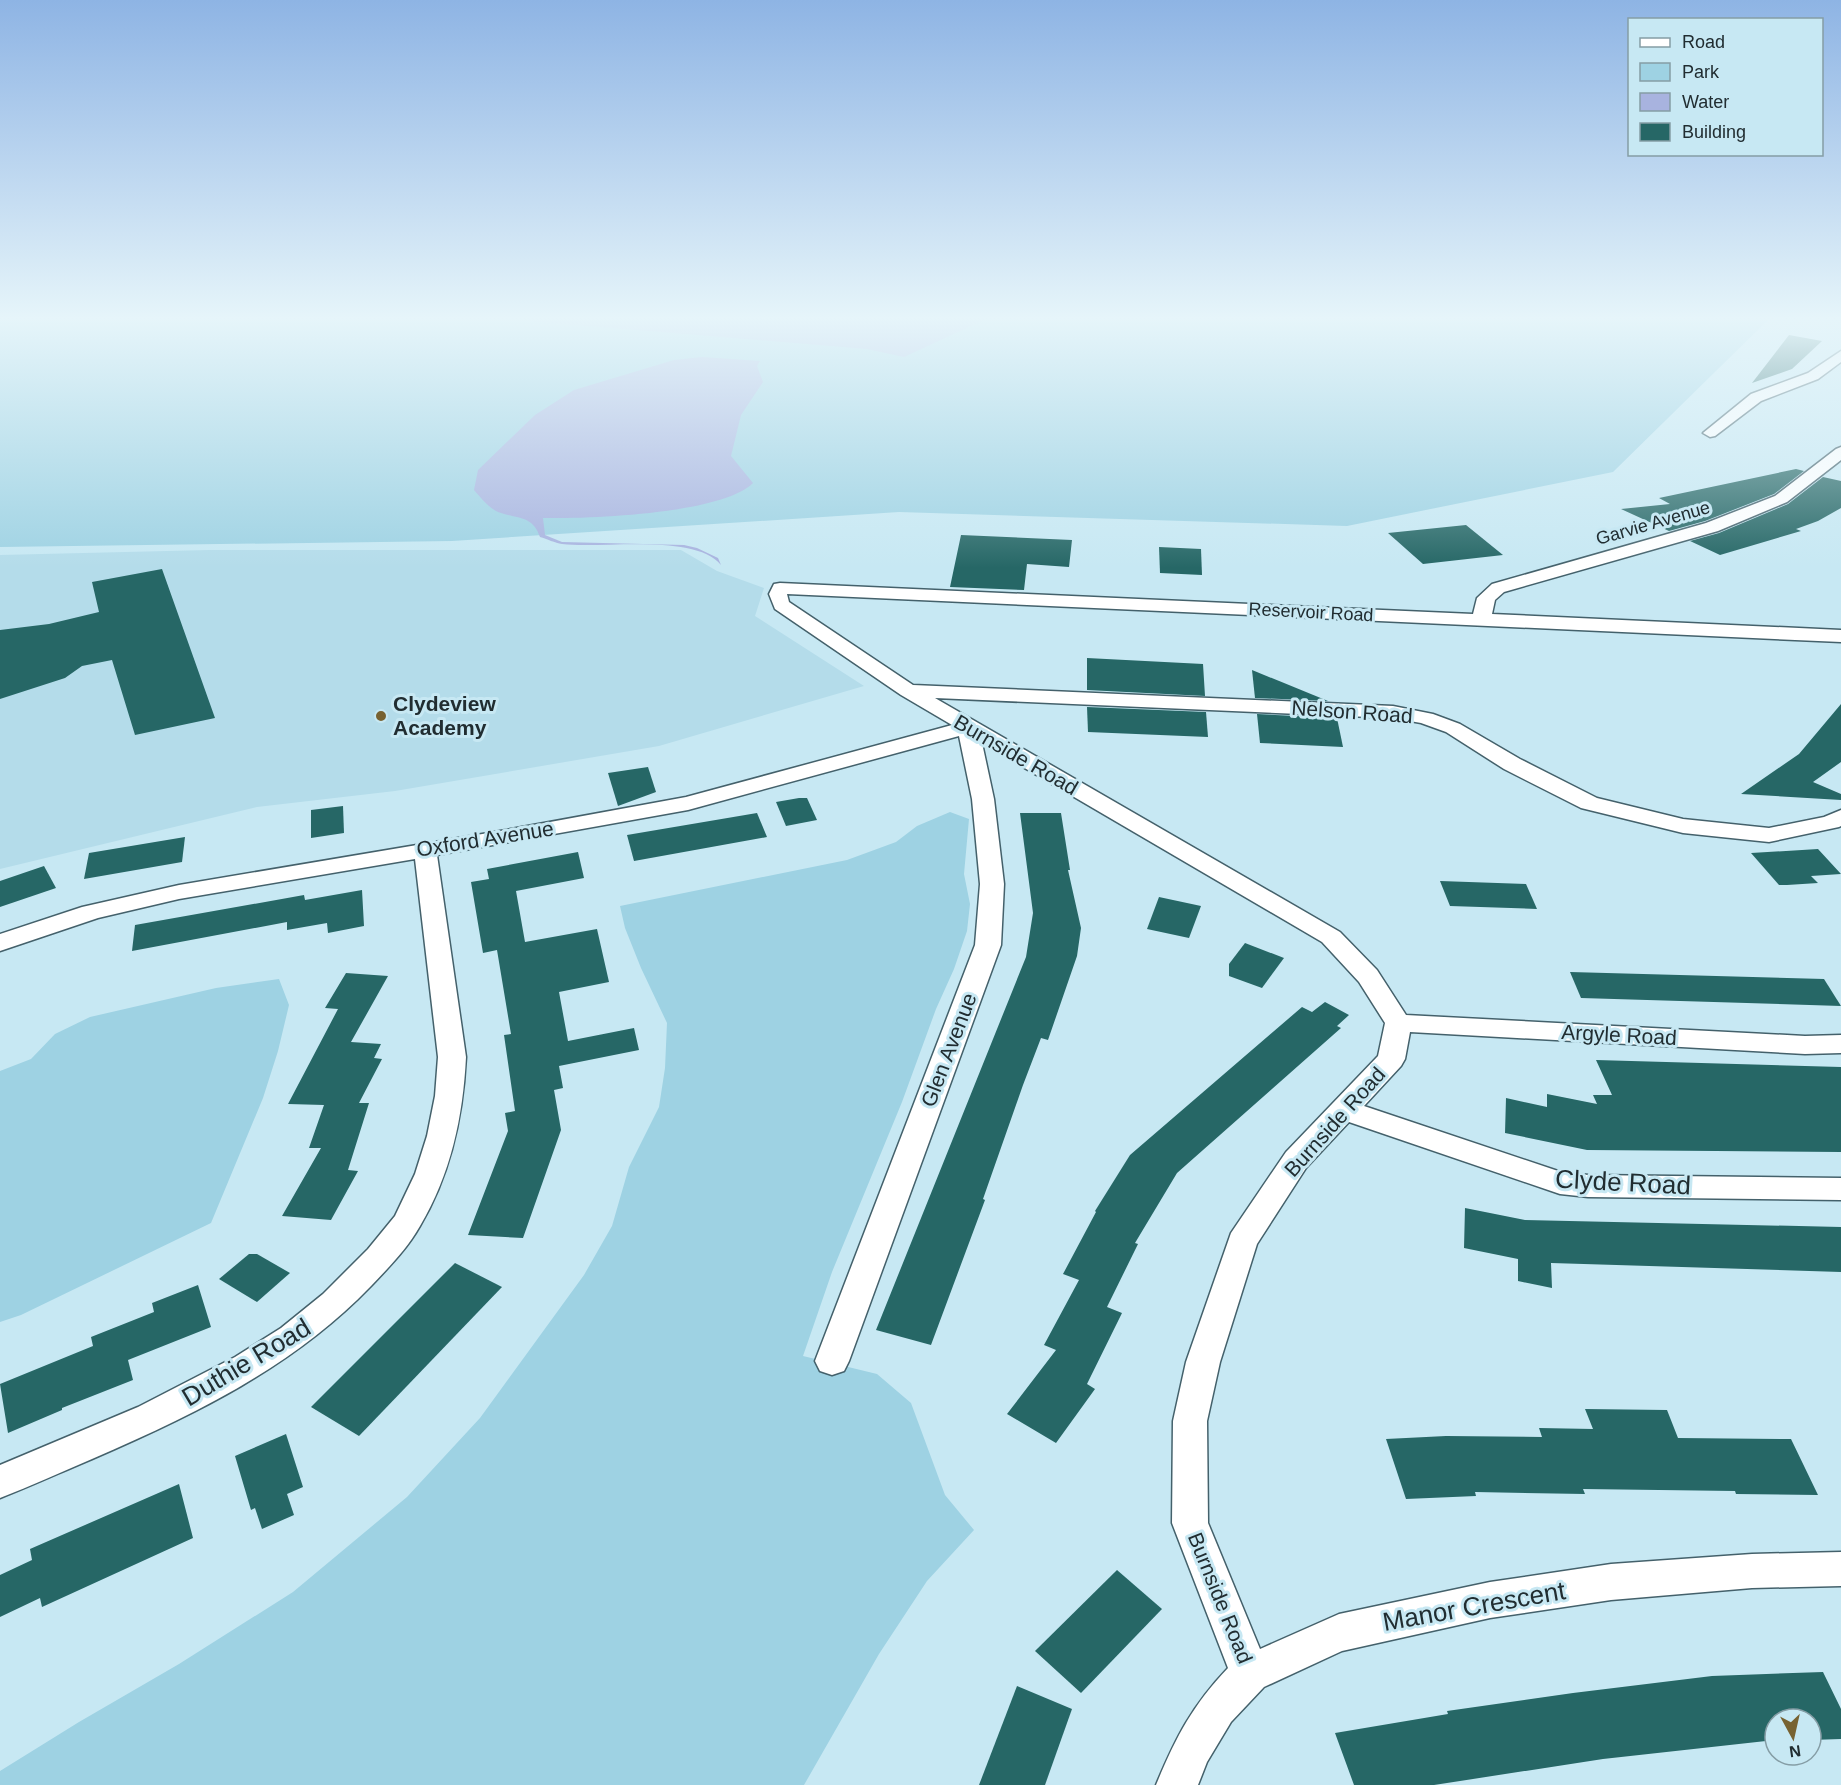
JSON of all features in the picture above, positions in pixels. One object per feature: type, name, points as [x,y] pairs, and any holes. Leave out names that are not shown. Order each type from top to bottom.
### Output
[{"type":"street","points":[[1710,432],[1753,401]]},
{"type":"street","name":"Garvie Avenue","points":[[1483,620],[1483,602],[1490,593],[1498,588],[1712,527],[1781,499],[1841,452]]},
{"type":"street","name":"Reservoir Road","points":[[780,588],[1841,636]]},
{"type":"street","name":"Burnside Road","points":[[780,588],[778,594],[782,605],[908,691],[1331,937],[1368,976],[1398,1023],[1391,1059],[1296,1160],[1242,1241],[1203,1362],[1190,1421],[1190,1523],[1250,1673]]},
{"type":"street","name":"Nelson Road","points":[[908,691],[1393,712],[1426,718],[1453,728],[1512,764],[1589,803],[1683,826],[1769,835],[1831,822],[1841,817]]},
{"type":"street","name":"Oxford Avenue","points":[[0,943],[91,912],[179,892],[506,837],[688,803],[968,727]]},
{"type":"street","name":"Glen Avenue","points":[[832,1361],[988,945],[992,884],[983,799],[968,727]]},
{"type":"street","name":"Duthie Road","points":[[0,1482],[212,1388],[271,1353],[317,1320],[355,1285],[388,1248],[414,1210],[432,1167],[444,1124],[451,1089],[452,1057],[425,849]]},
{"type":"street","name":"Argyle Road","points":[[1398,1023],[1805,1045],[1841,1044]]},
{"type":"street","name":"Clyde Road","points":[[1345,1110],[1560,1184],[1841,1189]]},
{"type":"street","name":"Manor Crescent","points":[[1177,1785],[1193,1748],[1217,1708],[1250,1673],[1339,1633],[1490,1600],[1611,1582],[1752,1571],[1841,1569]]},
{"type":"shaded area","name":"Clydeview Academy","points":[[209,550],[681,550],[717,571],[764,588],[755,616],[864,686],[659,746],[395,791],[257,807],[0,869],[0,555]]},
{"type":"green space","points":[[0,401],[1685,401],[1613,472],[1347,526],[899,512],[452,541],[0,547]]},
{"type":"green space","points":[[950,812],[969,819],[964,874],[970,904],[967,931],[902,1102],[832,1272],[803,1356],[877,1374],[911,1403],[945,1495],[974,1530],[927,1581],[879,1654],[804,1785],[0,1785],[0,1771],[179,1664],[293,1592],[407,1497],[480,1418],[584,1275],[612,1226],[629,1167],[659,1107],[665,1068],[667,1023],[641,968],[625,928],[620,906],[847,860],[896,842],[917,826]]},
{"type":"green space","points":[[279,979],[289,1005],[278,1051],[263,1098],[211,1223],[21,1315],[0,1322],[0,1071],[31,1059],[55,1034],[90,1017],[216,988]]},
{"type":"water","points":[[556,401],[750,401],[741,415],[731,456],[753,483],[737,493],[713,502],[685,508],[621,516],[543,518],[545,535],[562,542],[645,544],[557,543],[540,537],[529,521],[494,510],[474,490],[478,470],[535,415]]},
{"type":"water","points":[[648,544],[684,545],[697,548],[718,558],[721,565],[708,555],[691,549]]},
{"type":"building","points":[[1796,469],[1804,471],[1774,494],[1705,521],[1669,531],[1621,509],[1670,504],[1659,498]]},
{"type":"building","points":[[1823,477],[1841,481],[1841,508],[1818,521],[1796,529],[1801,531],[1720,555],[1690,541],[1719,533],[1788,504]]},
{"type":"building","points":[[1466,525],[1503,555],[1423,564],[1388,533]]},
{"type":"building","points":[[961,535],[1072,540],[1069,567],[1027,564],[1024,590],[950,587]]},
{"type":"building","points":[[1159,547],[1201,549],[1202,575],[1160,573]]},
{"type":"building","points":[[162,569],[215,718],[135,735],[112,660],[82,666],[65,678],[0,699],[0,630],[49,624],[99,612],[92,582]]},
{"type":"building","points":[[1087,658],[1203,664],[1205,696],[1087,690]]},
{"type":"building","points":[[1252,670],[1328,701],[1255,698]]},
{"type":"building","points":[[1841,704],[1841,762],[1813,782],[1841,794],[1841,800],[1741,794],[1799,754]]},
{"type":"building","points":[[1087,707],[1206,712],[1208,737],[1088,732]]},
{"type":"building","points":[[1257,714],[1337,718],[1343,747],[1260,743]]},
{"type":"building","points":[[648,767],[656,792],[618,806],[608,773]]},
{"type":"building","points":[[807,798],[817,820],[786,826],[776,802]]},
{"type":"building","points":[[343,806],[344,833],[311,838],[311,810]]},
{"type":"building","points":[[757,813],[767,837],[634,861],[627,835]]},
{"type":"building","points":[[1020,813],[1061,813],[1070,870],[1068,870],[1081,928],[1077,956],[1048,1040],[1041,1038],[1023,1085],[983,1199],[985,1200],[931,1345],[876,1330],[1026,957],[1033,913]]},
{"type":"building","points":[[185,837],[182,862],[84,879],[89,853]]},
{"type":"building","points":[[1818,849],[1841,874],[1811,876],[1818,883],[1787,885],[1779,885],[1751,853]]},
{"type":"building","points":[[578,852],[584,878],[516,891],[525,942],[597,929],[609,982],[559,992],[568,1041],[634,1028],[639,1050],[559,1066],[563,1088],[554,1090],[561,1130],[523,1238],[468,1235],[508,1131],[505,1113],[515,1111],[504,1035],[511,1034],[497,950],[483,953],[471,882],[489,879],[487,869]]},
{"type":"building","points":[[44,866],[56,888],[0,907],[0,881]]},
{"type":"building","points":[[1440,881],[1526,884],[1537,909],[1450,906]]},
{"type":"building","points":[[362,890],[364,926],[328,933],[327,923],[287,930],[287,922],[132,951],[135,925],[304,895],[305,900]]},
{"type":"building","points":[[1159,897],[1201,906],[1189,938],[1147,929]]},
{"type":"building","points":[[1245,943],[1284,958],[1262,988],[1229,976],[1229,964]]},
{"type":"building","points":[[1570,972],[1824,979],[1841,1006],[1581,998]]},
{"type":"building","points":[[346,973],[388,976],[351,1042],[381,1044],[374,1058],[382,1059],[359,1103],[369,1103],[348,1170],[358,1171],[331,1220],[282,1216],[321,1148],[309,1148],[324,1105],[288,1104],[338,1009],[325,1008]]},
{"type":"building","points":[[1325,1002],[1349,1015],[1337,1026],[1341,1028],[1177,1173],[1135,1243],[1138,1244],[1107,1307],[1122,1313],[1087,1384],[1095,1389],[1056,1443],[1007,1414],[1056,1350],[1044,1345],[1079,1280],[1063,1274],[1095,1211],[1130,1155],[1302,1007],[1312,1012]]},
{"type":"building","points":[[1596,1060],[1841,1067],[1841,1152],[1587,1150],[1505,1133],[1506,1098],[1547,1107],[1547,1094],[1597,1104],[1593,1095],[1612,1095]]},
{"type":"building","points":[[1465,1208],[1525,1220],[1841,1227],[1841,1272],[1551,1263],[1552,1288],[1518,1281],[1518,1259],[1464,1248]]},
{"type":"building","points":[[249,1254],[257,1254],[290,1273],[257,1302],[219,1279]]},
{"type":"building","points":[[455,1263],[502,1287],[359,1436],[311,1407]]},
{"type":"building","points":[[198,1285],[211,1327],[128,1360],[133,1380],[62,1408],[62,1410],[8,1433],[0,1384],[93,1346],[91,1337],[154,1312],[152,1303]]},
{"type":"building","points":[[1585,1409],[1667,1410],[1678,1438],[1791,1439],[1818,1495],[1736,1494],[1735,1491],[1583,1489],[1585,1494],[1475,1492],[1476,1496],[1406,1499],[1386,1439],[1446,1436],[1542,1437],[1539,1428],[1593,1429]]},
{"type":"building","points":[[286,1434],[303,1487],[287,1494],[294,1515],[262,1529],[255,1508],[251,1510],[235,1456]]},
{"type":"building","points":[[179,1484],[193,1538],[42,1607],[40,1598],[0,1617],[0,1575],[32,1560],[30,1549]]},
{"type":"building","points":[[1117,1570],[1162,1609],[1081,1693],[1035,1651]]},
{"type":"building","points":[[1823,1672],[1841,1709],[1841,1739],[1823,1740],[1823,1707],[1763,1707],[1763,1741],[1603,1759],[1434,1785],[1354,1785],[1335,1733],[1448,1714],[1447,1711],[1712,1676]]},
{"type":"building","points":[[1017,1686],[1072,1709],[1045,1785],[979,1785]]},
{"type":"place","name":"Clydeview Academy","points":[[381,716]]}]
